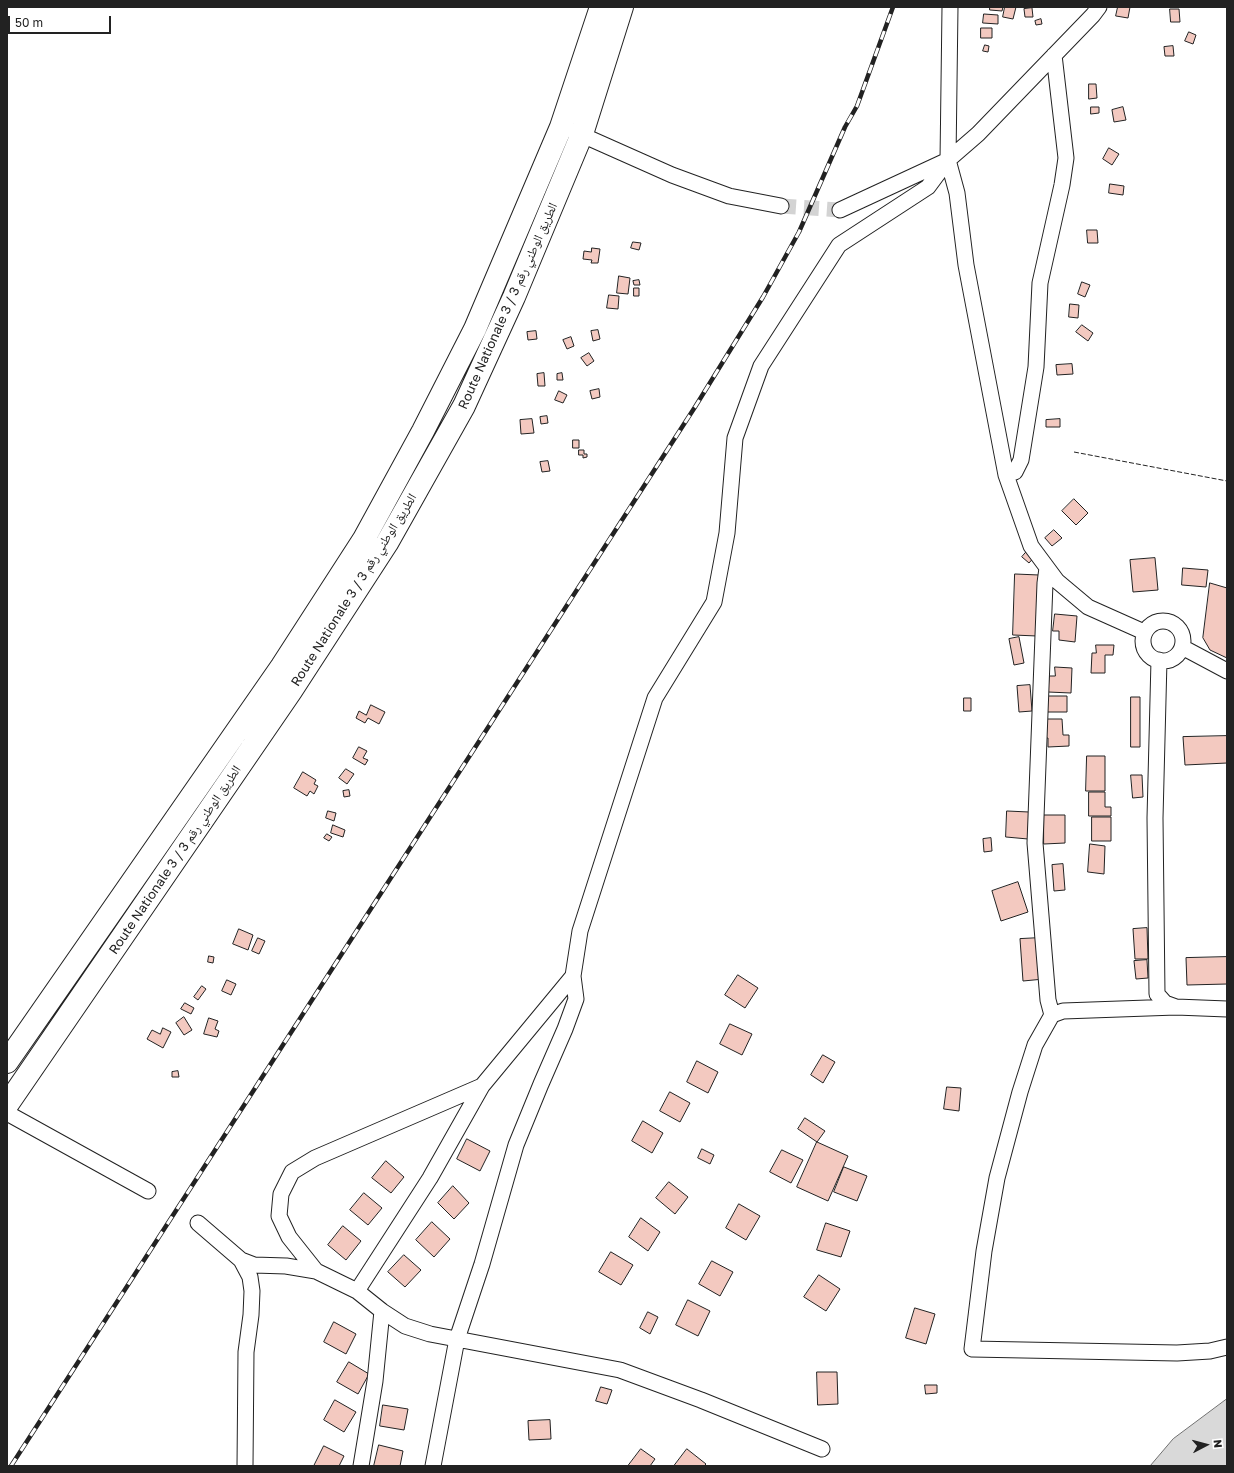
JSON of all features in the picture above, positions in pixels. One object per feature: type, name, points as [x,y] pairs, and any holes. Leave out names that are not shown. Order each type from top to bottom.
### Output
[{"type":"highway","name":"Route Nationale 3 / الطريق الوطني رقم 3","points":[[7,1062],[282,666],[364,538],[423,431],[475,330],[561,127],[601,7]]},
{"type":"highway","name":"Route Nationale 3 / الطريق الوطني رقم 3","points":[[7,1105],[291,691],[387,543],[464,406],[514,297],[582,134],[622,7]]},
{"type":"street","points":[[950,7],[948,160],[957,193],[966,265],[1006,475],[1031,546],[1057,581],[1088,607],[1144,632]]},
{"type":"street","points":[[433,1466],[458,1339],[482,1264],[516,1146],[576,999],[573,976],[580,931],[655,698],[714,602],[727,533],[735,438],[761,366],[839,245],[928,187],[948,160],[978,134],[1099,7]]},
{"type":"street","points":[[1006,475],[1015,472],[1021,460],[1036,367],[1040,283],[1062,185],[1066,158],[1054,55]]},
{"type":"street","points":[[561,127],[582,134],[672,176],[729,196],[781,206]]},
{"type":"street","points":[[840,210],[948,160]]},
{"type":"street","points":[[1047,568],[1045,583],[1035,843],[1048,1000],[1052,1015],[1036,1046],[1020,1092],[997,1178],[984,1251],[972,1349],[1177,1353],[1210,1351],[1227,1347]]},
{"type":"street","points":[[1160,620],[1170,622],[1179,628],[1183,637],[1182,647],[1177,655],[1168,660],[1159,660],[1151,657],[1145,650],[1143,641],[1144,632],[1151,624],[1160,620]]},
{"type":"street","points":[[1182,647],[1227,670]]},
{"type":"street","points":[[1159,660],[1155,818],[1157,994],[1165,1002],[1176,1007]]},
{"type":"street","points":[[356,1291],[430,1178],[482,1086],[573,976]]},
{"type":"street","points":[[1052,1015],[1063,1011],[1176,1007],[1227,1009]]},
{"type":"street","points":[[316,1271],[289,1237],[279,1216],[280,1194],[292,1172],[315,1158],[482,1086]]},
{"type":"street","points":[[7,1113],[148,1191]]},
{"type":"street","points":[[198,1223],[241,1260],[254,1265],[286,1266],[316,1271],[356,1291],[382,1312],[405,1326],[430,1334],[620,1370],[701,1400],[822,1449]]},
{"type":"street","points":[[241,1260],[250,1277],[252,1291],[251,1315],[246,1352],[245,1466]]},
{"type":"street","points":[[361,1466],[375,1381],[382,1312]]},
{"type":"shaded area","points":[[1227,1399],[1227,1466],[1150,1466],[1173,1439]]},
{"type":"building","points":[[990,7],[1003,7],[1002,11],[990,10]]},
{"type":"building","points":[[1005,7],[1016,7],[1013,19],[1003,17]]},
{"type":"building","points":[[1118,7],[1130,7],[1128,18],[1116,16]]},
{"type":"building","points":[[1032,8],[1033,17],[1025,17],[1024,9]]},
{"type":"building","points":[[1170,9],[1179,9],[1180,22],[1171,22]]},
{"type":"building","points":[[984,14],[998,15],[998,24],[983,23]]},
{"type":"building","points":[[1041,19],[1042,24],[1036,25],[1035,21]]},
{"type":"building","points":[[981,28],[992,28],[992,38],[981,38]]},
{"type":"building","points":[[1189,32],[1196,35],[1193,44],[1185,41]]},
{"type":"building","points":[[985,45],[989,46],[988,52],[983,51]]},
{"type":"building","points":[[1173,46],[1174,56],[1165,56],[1164,47]]},
{"type":"building","points":[[1089,84],[1096,84],[1097,98],[1089,99]]},
{"type":"building","points":[[1091,107],[1099,107],[1099,113],[1091,114]]},
{"type":"building","points":[[1123,107],[1126,120],[1114,122],[1112,110]]},
{"type":"building","points":[[1109,148],[1119,154],[1112,165],[1103,159]]},
{"type":"building","points":[[1110,184],[1124,186],[1123,195],[1109,193]]},
{"type":"building","points":[[1087,230],[1097,230],[1098,243],[1088,243]]},
{"type":"building","points":[[633,242],[641,243],[639,250],[631,248]]},
{"type":"building","points":[[592,248],[600,249],[598,263],[591,263],[592,260],[583,259],[584,251],[591,252]]},
{"type":"building","points":[[619,276],[630,278],[628,294],[617,293]]},
{"type":"building","points":[[639,280],[640,285],[634,285],[633,281]]},
{"type":"building","points":[[1082,282],[1090,285],[1085,297],[1078,294]]},
{"type":"building","points":[[634,288],[639,288],[639,296],[634,296]]},
{"type":"building","points":[[609,295],[619,296],[618,309],[607,308]]},
{"type":"building","points":[[1070,304],[1079,305],[1078,318],[1069,317]]},
{"type":"building","points":[[1082,325],[1093,333],[1088,341],[1076,332]]},
{"type":"building","points":[[598,330],[600,339],[593,341],[591,331]]},
{"type":"building","points":[[536,331],[537,339],[528,340],[527,332]]},
{"type":"building","points":[[571,337],[574,346],[567,349],[563,340]]},
{"type":"building","points":[[589,353],[594,361],[587,366],[581,358]]},
{"type":"building","points":[[1072,364],[1073,374],[1057,375],[1056,365]]},
{"type":"building","points":[[544,373],[545,386],[538,386],[537,374]]},
{"type":"building","points":[[562,373],[563,380],[557,380],[557,374]]},
{"type":"building","points":[[599,389],[600,397],[592,399],[590,391]]},
{"type":"building","points":[[559,391],[567,395],[563,403],[555,400]]},
{"type":"building","points":[[547,416],[548,423],[541,424],[540,417]]},
{"type":"building","points":[[532,419],[534,433],[521,434],[520,420]]},
{"type":"building","points":[[1060,419],[1060,427],[1046,427],[1046,420]]},
{"type":"building","points":[[573,440],[579,440],[579,448],[573,448]]},
{"type":"building","points":[[579,450],[584,450],[584,454],[587,454],[587,457],[583,458],[583,455],[579,455]]},
{"type":"building","points":[[548,461],[550,471],[542,472],[540,462]]},
{"type":"building","points":[[1074,499],[1088,513],[1076,525],[1062,511]]},
{"type":"building","points":[[1054,530],[1062,538],[1052,546],[1045,538]]},
{"type":"building","points":[[1029,549],[1036,555],[1029,563],[1022,557]]},
{"type":"building","points":[[1155,558],[1158,590],[1133,592],[1130,560]]},
{"type":"building","points":[[1183,568],[1208,570],[1206,587],[1182,585]]},
{"type":"building","points":[[1015,574],[1039,575],[1037,636],[1013,635]]},
{"type":"building","points":[[1210,583],[1227,588],[1227,658],[1210,650],[1203,638]]},
{"type":"building","points":[[1055,614],[1077,616],[1075,642],[1059,640],[1059,631],[1053,631]]},
{"type":"building","points":[[1019,637],[1024,663],[1014,665],[1009,639]]},
{"type":"building","points":[[1096,645],[1114,645],[1113,655],[1105,655],[1105,673],[1091,673],[1092,653],[1096,653]]},
{"type":"building","points":[[1055,667],[1072,668],[1071,693],[1048,692],[1049,676],[1055,676]]},
{"type":"building","points":[[1030,685],[1032,711],[1019,712],[1017,686]]},
{"type":"building","points":[[1047,696],[1067,696],[1067,712],[1047,712]]},
{"type":"building","points":[[1131,697],[1140,697],[1140,747],[1131,747]]},
{"type":"building","points":[[964,698],[971,698],[971,711],[964,711]]},
{"type":"building","points":[[371,705],[385,712],[379,724],[368,718],[365,723],[356,718],[359,711],[366,715]]},
{"type":"building","points":[[1045,719],[1062,719],[1063,735],[1069,735],[1069,746],[1048,747]]},
{"type":"building","points":[[1227,736],[1227,763],[1185,765],[1183,737]]},
{"type":"building","points":[[359,747],[367,751],[363,758],[368,760],[365,765],[353,758]]},
{"type":"building","points":[[1087,756],[1105,756],[1105,791],[1086,791]]},
{"type":"building","points":[[346,769],[354,774],[347,784],[339,778]]},
{"type":"building","points":[[303,772],[316,780],[314,784],[318,786],[314,794],[310,791],[307,796],[294,788]]},
{"type":"building","points":[[1131,775],[1142,775],[1143,797],[1133,798]]},
{"type":"building","points":[[349,790],[350,796],[344,797],[343,791]]},
{"type":"building","points":[[1089,792],[1105,792],[1105,807],[1111,807],[1111,816],[1089,816]]},
{"type":"building","points":[[328,811],[336,813],[334,821],[326,818]]},
{"type":"building","points":[[1007,811],[1029,812],[1028,839],[1006,837]]},
{"type":"building","points":[[1044,815],[1065,815],[1065,843],[1044,844]]},
{"type":"building","points":[[1092,817],[1111,817],[1111,841],[1092,841]]},
{"type":"building","points":[[333,825],[345,830],[343,837],[331,833]]},
{"type":"building","points":[[327,834],[332,837],[329,841],[324,838]]},
{"type":"building","points":[[991,838],[992,851],[984,852],[983,839]]},
{"type":"building","points":[[1090,844],[1105,846],[1104,874],[1088,872]]},
{"type":"building","points":[[1063,864],[1065,890],[1054,891],[1052,865]]},
{"type":"building","points":[[1018,882],[1028,912],[1001,921],[992,891]]},
{"type":"building","points":[[1147,928],[1148,959],[1135,959],[1133,929]]},
{"type":"building","points":[[239,929],[253,935],[248,950],[233,944]]},
{"type":"building","points":[[258,938],[265,941],[259,954],[252,951]]},
{"type":"building","points":[[1040,938],[1044,979],[1023,981],[1020,939]]},
{"type":"building","points":[[209,956],[214,957],[213,963],[208,962]]},
{"type":"building","points":[[1227,957],[1227,984],[1187,985],[1186,958]]},
{"type":"building","points":[[1147,960],[1148,978],[1136,979],[1134,961]]},
{"type":"building","points":[[738,975],[758,988],[745,1008],[725,995]]},
{"type":"building","points":[[227,980],[236,984],[231,995],[222,991]]},
{"type":"building","points":[[202,986],[206,989],[198,1000],[194,997]]},
{"type":"building","points":[[185,1003],[194,1008],[191,1014],[181,1009]]},
{"type":"building","points":[[184,1017],[192,1030],[184,1035],[176,1023]]},
{"type":"building","points":[[209,1018],[218,1021],[215,1029],[219,1031],[217,1037],[204,1034]]},
{"type":"building","points":[[730,1024],[752,1034],[742,1055],[720,1044]]},
{"type":"building","points":[[163,1028],[171,1032],[163,1048],[147,1039],[152,1030],[160,1034]]},
{"type":"building","points":[[823,1055],[835,1062],[823,1083],[811,1075]]},
{"type":"building","points":[[697,1061],[718,1072],[708,1093],[687,1082]]},
{"type":"building","points":[[178,1071],[179,1077],[172,1077],[172,1072]]},
{"type":"building","points":[[947,1087],[961,1088],[959,1111],[944,1109]]},
{"type":"building","points":[[670,1092],[690,1103],[680,1122],[660,1111]]},
{"type":"building","points":[[805,1118],[825,1131],[817,1142],[798,1129]]},
{"type":"building","points":[[643,1121],[663,1133],[652,1153],[632,1141]]},
{"type":"building","points":[[467,1139],[490,1151],[480,1171],[457,1159]]},
{"type":"building","points":[[817,1142],[848,1156],[828,1201],[797,1187]]},
{"type":"building","points":[[702,1149],[714,1155],[710,1164],[698,1158]]},
{"type":"building","points":[[782,1150],[803,1160],[791,1183],[770,1172]]},
{"type":"building","points":[[386,1161],[404,1177],[391,1193],[372,1178]]},
{"type":"building","points":[[844,1167],[867,1176],[857,1201],[834,1192]]},
{"type":"building","points":[[669,1182],[688,1197],[675,1214],[656,1198]]},
{"type":"building","points":[[453,1186],[469,1203],[454,1219],[438,1203]]},
{"type":"building","points":[[364,1193],[382,1208],[368,1225],[350,1210]]},
{"type":"building","points":[[739,1204],[760,1216],[746,1240],[726,1228]]},
{"type":"building","points":[[641,1218],[660,1232],[648,1251],[629,1237]]},
{"type":"building","points":[[432,1222],[450,1239],[434,1257],[416,1240]]},
{"type":"building","points":[[826,1223],[850,1231],[841,1257],[817,1250]]},
{"type":"building","points":[[343,1226],[361,1241],[346,1260],[328,1245]]},
{"type":"building","points":[[611,1252],[633,1265],[621,1285],[599,1272]]},
{"type":"building","points":[[404,1255],[421,1270],[405,1287],[388,1272]]},
{"type":"building","points":[[712,1261],[733,1272],[720,1296],[699,1284]]},
{"type":"building","points":[[819,1275],[840,1289],[826,1311],[804,1297]]},
{"type":"building","points":[[688,1300],[710,1311],[698,1336],[676,1325]]},
{"type":"building","points":[[915,1308],[935,1314],[926,1344],[906,1338]]},
{"type":"building","points":[[648,1312],[658,1317],[650,1334],[640,1328]]},
{"type":"building","points":[[334,1322],[356,1334],[346,1354],[324,1342]]},
{"type":"building","points":[[349,1362],[369,1374],[358,1394],[337,1382]]},
{"type":"building","points":[[817,1372],[837,1372],[838,1404],[818,1405]]},
{"type":"building","points":[[925,1385],[937,1385],[937,1393],[926,1394]]},
{"type":"building","points":[[601,1387],[612,1390],[607,1404],[596,1401]]},
{"type":"building","points":[[335,1400],[356,1412],[344,1432],[324,1420]]},
{"type":"building","points":[[383,1405],[408,1409],[404,1430],[380,1426]]},
{"type":"building","points":[[550,1420],[551,1439],[529,1440],[528,1421]]},
{"type":"building","points":[[379,1445],[403,1451],[400,1466],[374,1466]]},
{"type":"building","points":[[324,1446],[344,1456],[339,1466],[314,1466]]},
{"type":"building","points":[[641,1449],[655,1459],[650,1466],[628,1466]]},
{"type":"building","points":[[687,1449],[706,1464],[704,1466],[674,1466]]},
{"type":"tunnel","points":[[781,206],[840,210]]},
{"type":"railway","points":[[11,1466],[695,407],[763,297],[799,232],[845,127],[857,106],[893,7]]},
{"type":"fence","points":[[1074,452],[1227,481]]}]
